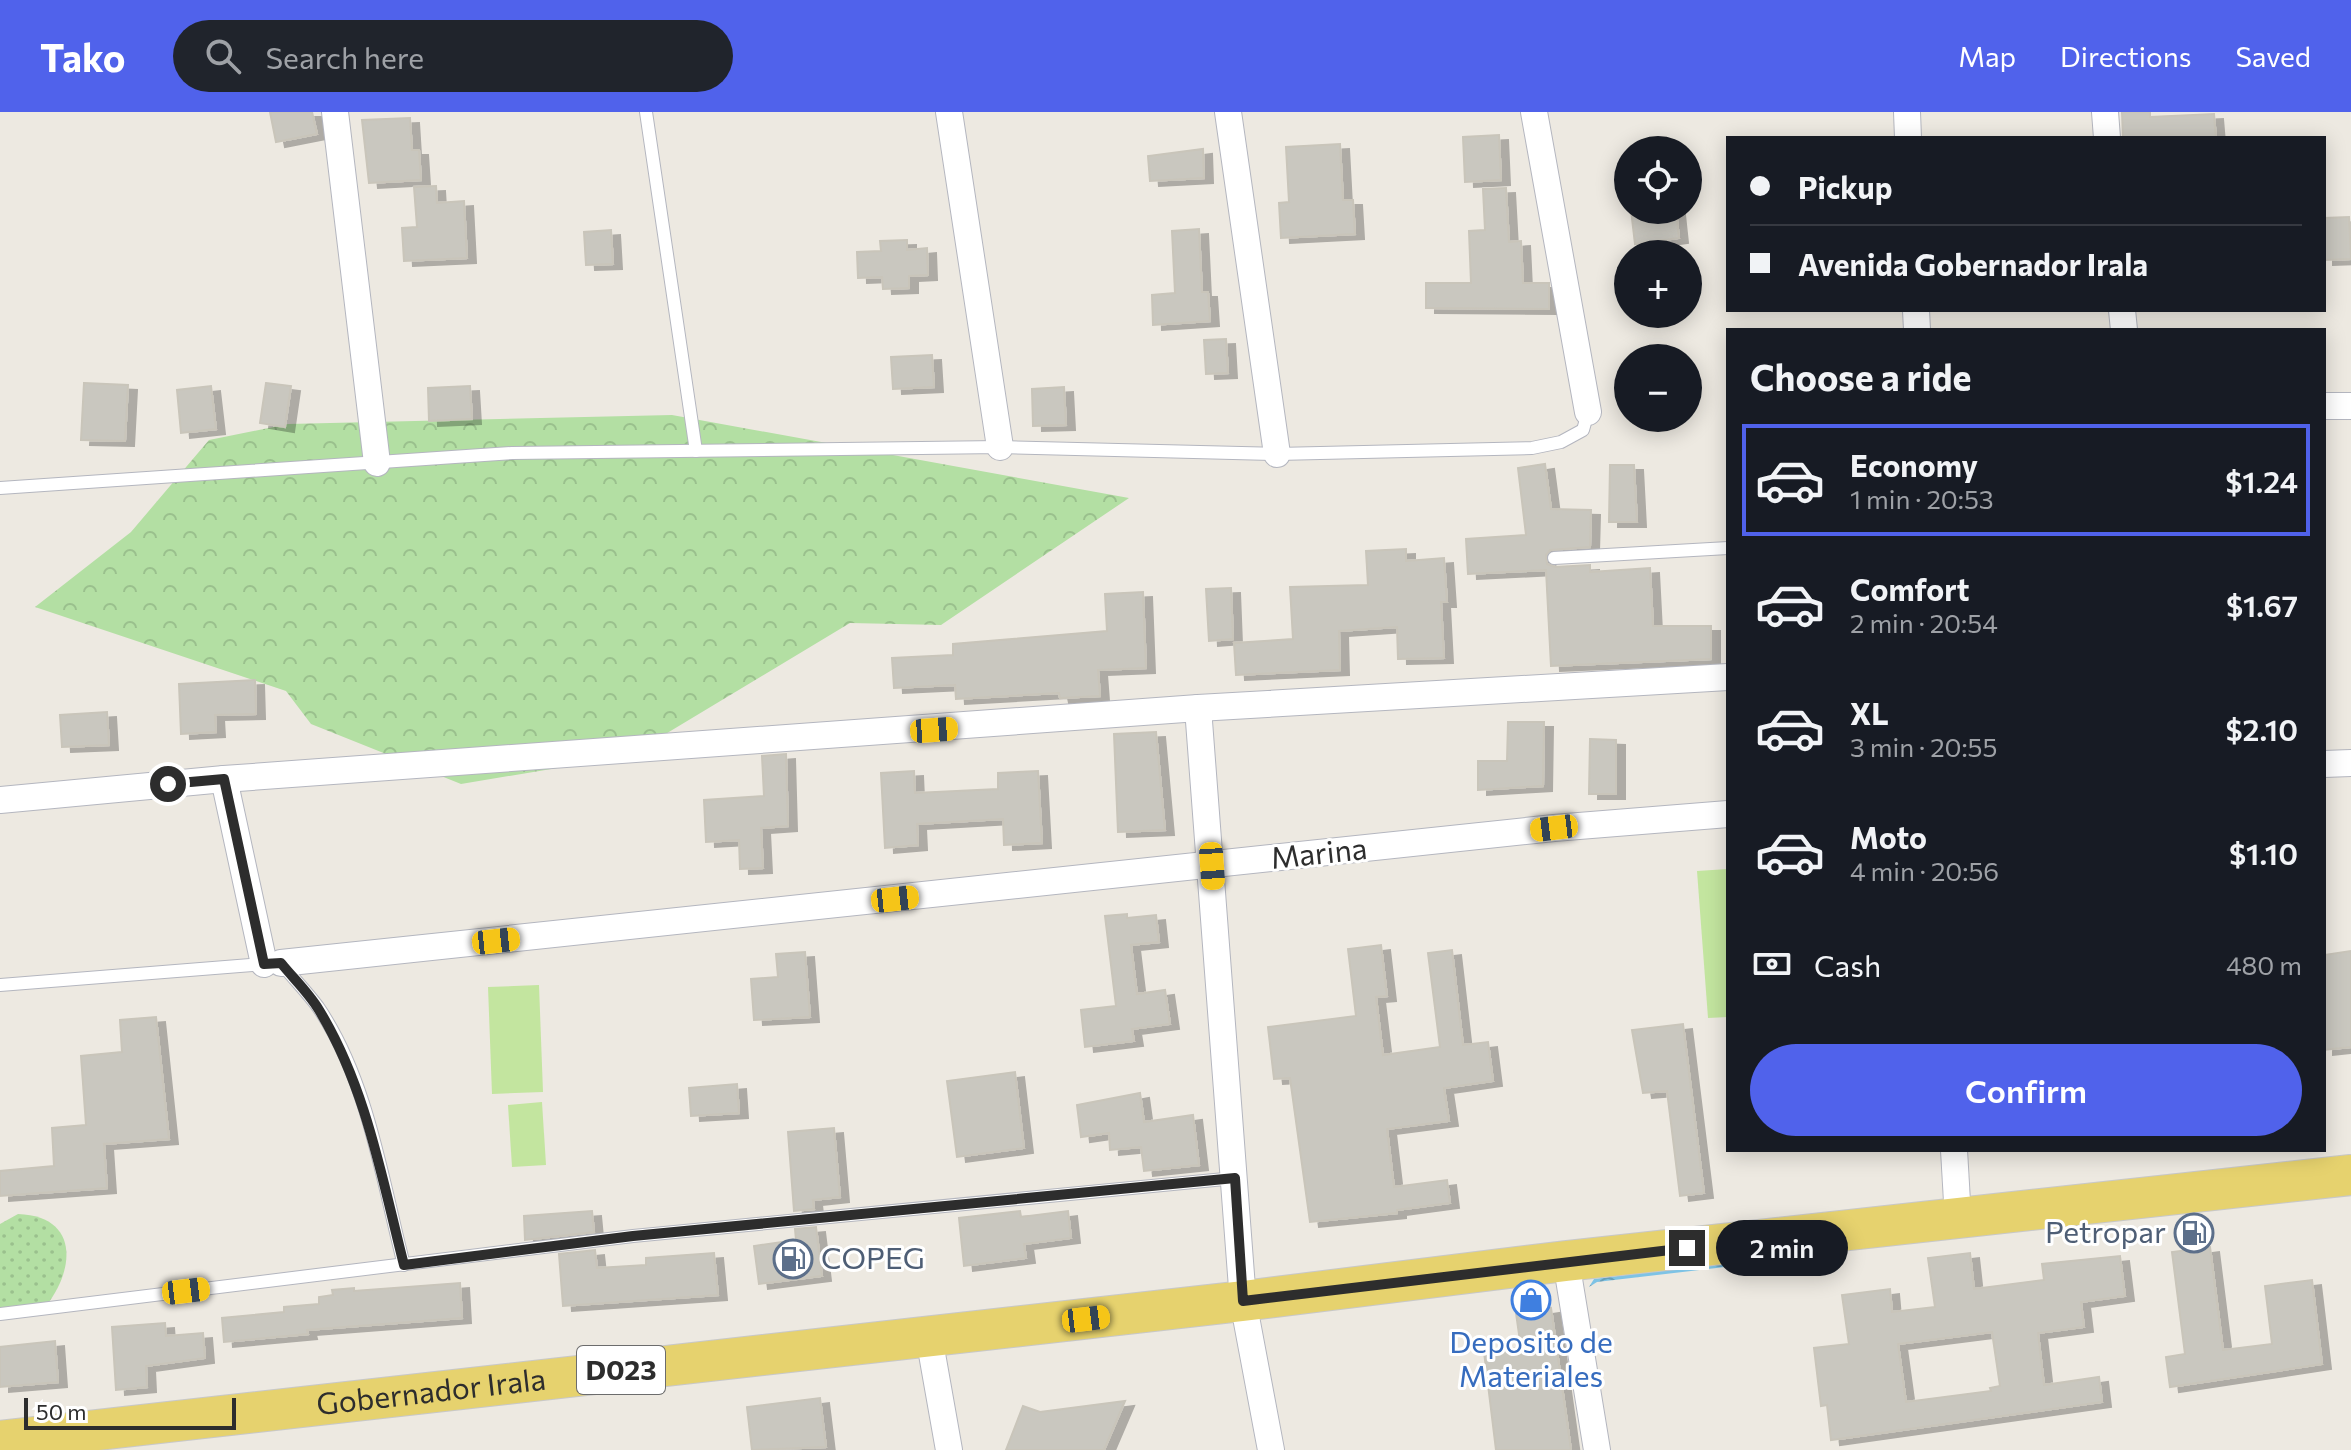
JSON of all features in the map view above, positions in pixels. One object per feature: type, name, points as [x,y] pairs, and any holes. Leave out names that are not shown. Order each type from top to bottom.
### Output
[{"type":"main road","name":"D023","points":[[1243,1301],[1566,1261],[2351,1175]]},
{"type":"main road","name":"Gobernador Irala","points":[[0,1441],[1243,1301]]},
{"type":"street","points":[[335,112],[377,463]]},
{"type":"street","points":[[949,112],[1000,447]]},
{"type":"street","points":[[1228,112],[1277,454]]},
{"type":"street","points":[[1534,112],[1588,412]]},
{"type":"street","points":[[1907,112],[1908,136]]},
{"type":"street","points":[[2105,112],[2107,136]]},
{"type":"street","points":[[2326,406],[2351,406]]},
{"type":"street","points":[[0,800],[224,779],[1198,708],[1726,677]]},
{"type":"street","points":[[1198,708],[1243,1301],[1271,1450]]},
{"type":"street","points":[[2326,764],[2351,763]]},
{"type":"street","points":[[224,779],[272,963]]},
{"type":"street","name":"Marina","points":[[272,963],[1554,828],[1726,814]]},
{"type":"street","points":[[1954,1152],[1958,1219]]},
{"type":"street","points":[[1566,1261],[1597,1450]]},
{"type":"street","points":[[929,1337],[949,1450]]},
{"type":"lane","points":[[646,112],[696,451]]},
{"type":"lane","points":[[0,488],[512,453],[1000,447],[1277,454],[1532,448],[1561,442],[1583,430],[1588,412]]},
{"type":"lane","points":[[1554,558],[1726,548]]},
{"type":"lane","points":[[0,985],[272,963],[317,1006],[339,1045],[365,1114],[404,1265]]},
{"type":"lane","points":[[0,1314],[633,1236],[1235,1178]]},
{"type":"green space","points":[[672,415],[1129,498],[941,625],[850,623],[629,756],[461,784],[311,724],[286,691],[35,607],[131,532],[209,440],[288,424]]},
{"type":"green space","points":[[1726,869],[1726,1017],[1708,1018],[1697,871]]},
{"type":"green space","points":[[539,985],[543,1092],[492,1094],[488,987]]},
{"type":"green space","points":[[542,1102],[546,1165],[512,1167],[508,1105]]},
{"type":"green space","points":[[18,1214],[38,1217],[52,1224],[66,1246],[66,1261],[63,1276],[46,1306],[0,1316],[0,1224]]},
{"type":"water","points":[[1828,1249],[1828,1255],[1597,1282],[1589,1287],[1594,1279]]},
{"type":"building","points":[[270,112],[312,112],[317,134],[276,142]]},
{"type":"building","points":[[2122,112],[2150,112],[2150,117],[2214,114],[2216,136],[2123,136]]},
{"type":"building","points":[[410,118],[412,150],[419,150],[421,180],[369,183],[362,120]]},
{"type":"building","points":[[1499,135],[1501,180],[1465,182],[1463,137]]},
{"type":"building","points":[[1340,144],[1343,200],[1353,200],[1355,234],[1281,238],[1279,203],[1289,202],[1286,147]]},
{"type":"building","points":[[1203,149],[1204,178],[1150,181],[1148,156]]},
{"type":"building","points":[[436,186],[437,203],[464,201],[467,258],[404,261],[402,228],[417,227],[414,187]]},
{"type":"building","points":[[1506,188],[1509,242],[1521,241],[1523,283],[1549,283],[1549,309],[1426,308],[1426,283],[1471,283],[1469,231],[1485,230],[1483,189]]},
{"type":"building","points":[[2349,217],[2351,259],[2326,260],[2326,218]]},
{"type":"building","points":[[1633,224],[1678,224],[1679,238],[1635,240]]},
{"type":"building","points":[[1199,229],[1202,292],[1208,292],[1210,321],[1153,325],[1152,295],[1175,293],[1172,231]]},
{"type":"building","points":[[611,230],[613,264],[586,265],[584,232]]},
{"type":"building","points":[[907,240],[907,250],[927,248],[928,275],[909,276],[909,288],[883,289],[882,277],[858,278],[857,252],[881,251],[880,241]]},
{"type":"building","points":[[1226,339],[1228,373],[1206,374],[1204,340]]},
{"type":"building","points":[[932,355],[934,387],[893,389],[891,357]]},
{"type":"building","points":[[84,383],[128,385],[125,441],[81,440]]},
{"type":"building","points":[[266,383],[291,386],[285,427],[260,423]]},
{"type":"building","points":[[211,386],[216,429],[181,433],[177,390]]},
{"type":"building","points":[[470,386],[472,419],[429,421],[428,388]]},
{"type":"building","points":[[1064,387],[1066,425],[1033,426],[1032,389]]},
{"type":"building","points":[[1545,464],[1551,509],[1591,510],[1590,547],[1550,550],[1546,555],[1547,564],[1555,567],[1590,565],[1590,572],[1650,568],[1653,626],[1711,626],[1711,659],[1551,666],[1546,570],[1468,574],[1466,539],[1526,535],[1518,468]]},
{"type":"building","points":[[1610,465],[1634,465],[1637,522],[1609,522]]},
{"type":"building","points":[[1406,549],[1406,561],[1444,558],[1447,602],[1441,602],[1444,658],[1398,659],[1397,627],[1339,631],[1340,670],[1236,675],[1234,643],[1293,639],[1290,587],[1368,585],[1366,551]]},
{"type":"building","points":[[1231,588],[1233,639],[1209,641],[1206,589]]},
{"type":"building","points":[[1143,592],[1146,668],[1098,670],[1100,696],[1060,698],[1059,693],[956,699],[955,685],[894,688],[892,658],[953,655],[953,644],[1107,631],[1105,594]]},
{"type":"building","points":[[255,680],[256,714],[215,715],[216,732],[181,734],[179,684]]},
{"type":"building","points":[[107,712],[109,745],[62,747],[60,715]]},
{"type":"building","points":[[1508,722],[1544,722],[1543,786],[1478,790],[1478,761],[1507,761]]},
{"type":"building","points":[[1156,732],[1165,830],[1118,832],[1114,734]]},
{"type":"building","points":[[1590,739],[1616,740],[1616,794],[1589,794]]},
{"type":"building","points":[[786,754],[788,826],[761,828],[763,868],[740,869],[739,840],[706,842],[704,800],[764,796],[762,756]]},
{"type":"building","points":[[914,771],[915,793],[998,789],[998,773],[1038,771],[1042,843],[1004,845],[1003,819],[917,824],[918,845],[885,848],[881,773]]},
{"type":"building","points":[[1127,914],[1127,918],[1156,915],[1159,942],[1131,945],[1137,994],[1165,990],[1170,1024],[1132,1029],[1134,1041],[1085,1047],[1081,1010],[1116,1006],[1105,916]]},
{"type":"building","points":[[1381,945],[1387,996],[1376,997],[1383,1055],[1440,1047],[1428,953],[1452,950],[1463,1045],[1488,1042],[1493,1081],[1444,1088],[1449,1121],[1387,1129],[1394,1187],[1447,1180],[1450,1203],[1397,1210],[1397,1213],[1310,1222],[1290,1078],[1274,1079],[1268,1027],[1356,1016],[1348,949]]},
{"type":"building","points":[[2351,951],[2351,1047],[2326,1050],[2326,955]]},
{"type":"building","points":[[805,952],[810,1017],[754,1020],[751,979],[778,977],[776,954]]},
{"type":"building","points":[[156,1017],[169,1139],[104,1144],[107,1188],[0,1196],[0,1171],[54,1166],[52,1128],[86,1125],[81,1056],[122,1052],[120,1020]]},
{"type":"building","points":[[1683,1024],[1704,1193],[1680,1196],[1667,1091],[1643,1093],[1632,1030]]},
{"type":"building","points":[[1015,1072],[1024,1148],[957,1157],[947,1081]]},
{"type":"building","points":[[737,1084],[739,1113],[691,1116],[689,1088]]},
{"type":"building","points":[[1140,1093],[1144,1122],[1193,1115],[1199,1165],[1144,1171],[1141,1147],[1110,1150],[1109,1133],[1081,1137],[1077,1105]]},
{"type":"building","points":[[834,1128],[840,1197],[813,1200],[814,1209],[794,1211],[788,1132]]},
{"type":"building","points":[[592,1211],[594,1232],[525,1240],[524,1216]]},
{"type":"building","points":[[1020,1211],[1021,1217],[1068,1211],[1071,1238],[1024,1244],[1026,1258],[964,1266],[959,1218]]},
{"type":"building","points":[[816,1227],[822,1276],[759,1284],[754,1246],[796,1240],[795,1229]]},
{"type":"building","points":[[2210,1247],[2223,1350],[2272,1344],[2265,1286],[2312,1280],[2322,1364],[2170,1387],[2166,1357],[2185,1354],[2172,1252]]},
{"type":"building","points":[[595,1250],[597,1268],[646,1265],[646,1258],[714,1253],[718,1295],[563,1306],[559,1254]]},
{"type":"building","points":[[1970,1253],[1974,1289],[2044,1280],[2042,1264],[2120,1256],[2125,1296],[2081,1302],[2084,1327],[2038,1333],[2044,1385],[2099,1377],[2102,1402],[1831,1440],[1827,1405],[1821,1406],[1814,1348],[1849,1344],[1842,1295],[1890,1289],[1892,1312],[1935,1307],[1928,1258]],"holes":[[[1992,1332],[2000,1386],[1990,1388],[1991,1391],[1906,1402],[1898,1344]]]},
{"type":"building","points":[[460,1283],[462,1318],[307,1330],[308,1334],[224,1342],[222,1318],[284,1312],[284,1307],[319,1304],[319,1297],[333,1295],[332,1290]]},
{"type":"building","points":[[1551,1308],[1571,1450],[1496,1450],[1484,1352],[1521,1348],[1516,1313]]},
{"type":"building","points":[[165,1323],[166,1336],[203,1333],[205,1358],[146,1366],[147,1387],[116,1390],[112,1327]]},
{"type":"building","points":[[55,1341],[58,1382],[0,1387],[0,1347]]},
{"type":"building","points":[[820,1398],[826,1447],[752,1450],[747,1407]]},
{"type":"building","points":[[1125,1401],[1104,1450],[1006,1450],[1023,1406],[1040,1412]]},
{"type":"place","name":"Petropar","points":[[2194,1233]]},
{"type":"place","name":"COPEG","points":[[793,1259]]},
{"type":"place","name":"Deposito de Materiales","points":[[1531,1300]]},
{"type":"route","points":[[168,784],[224,779],[264,964],[281,963],[317,1006],[339,1045],[365,1114],[404,1265],[633,1236],[1235,1178],[1243,1301],[1687,1248]]}]
